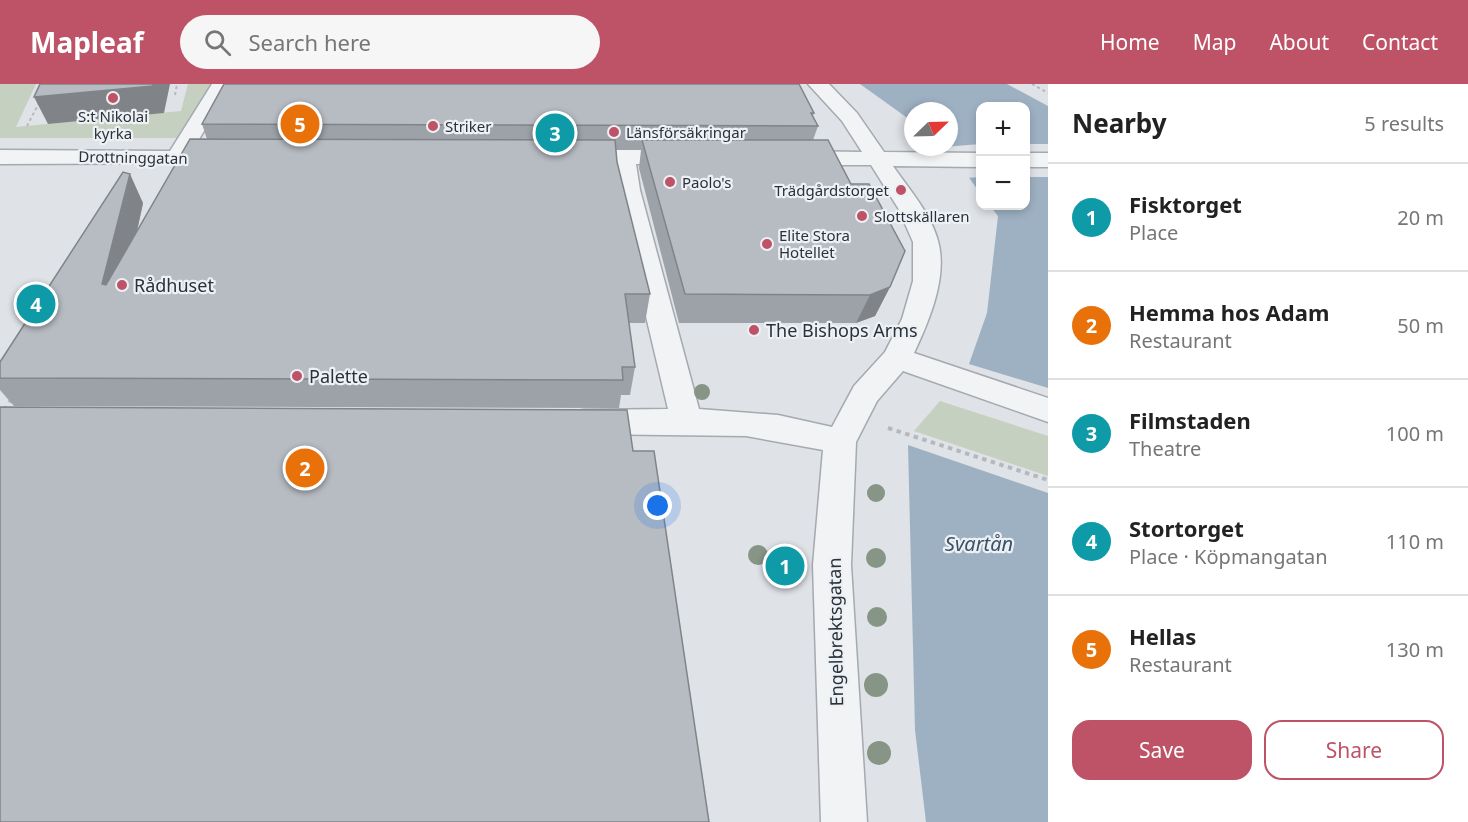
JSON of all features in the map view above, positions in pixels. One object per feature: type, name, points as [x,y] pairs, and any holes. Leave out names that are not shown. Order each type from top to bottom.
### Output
[{"type":"street","points":[[177,157],[222,84]]},
{"type":"street","points":[[560,422],[775,425],[810,432],[840,442],[865,394],[897,358],[916,319],[926,281],[926,242],[910,208],[850,117],[818,84]]},
{"type":"street","name":"Drottninggatan","points":[[6,157],[252,158]]},
{"type":"street","points":[[555,157],[704,158]]},
{"type":"street","points":[[624,157],[628,190],[687,422]]},
{"type":"street","points":[[773,158],[976,160]]},
{"type":"street","points":[[1030,160],[1048,160]]},
{"type":"street","points":[[897,358],[1048,410]]},
{"type":"street","name":"Engelbrektsgatan","points":[[840,442],[832,565],[844,822]]},
{"type":"path","points":[[1032,84],[1048,93]]},
{"type":"path","points":[[6,157],[43,94]]},
{"type":"path","points":[[0,418],[18,388]]},
{"type":"path","points":[[906,434],[1048,480]]},
{"type":"green space","points":[[0,84],[36,84],[16,127],[181,111],[188,84],[217,84],[186,138],[0,138]]},
{"type":"green space","points":[[940,401],[1048,436],[1048,476],[914,431]]},
{"type":"water","points":[[860,84],[1007,84],[1048,106],[1048,388],[969,364],[987,313],[998,216],[993,210],[1030,210],[1030,102],[976,102],[976,187],[953,156],[958,156],[958,102],[904,102],[904,116]]},
{"type":"water","name":"Svartån","points":[[908,445],[1048,493],[1048,822],[926,822],[915,730]]},
{"type":"pier","points":[[976,144],[976,177],[966,178],[950,156],[958,156],[958,146]]},
{"type":"pier","points":[[1030,144],[1048,144],[1048,177],[1030,177]]},
{"type":"building","points":[[40,84],[153,84],[153,86],[34,97]]},
{"type":"building","points":[[224,84],[799,84],[818,126],[202,124]]},
{"type":"building","points":[[190,139],[615,140],[617,162],[650,294],[625,294],[635,367],[622,367],[623,380],[0,378],[0,362],[123,172],[130,174],[102,284],[106,285]]},
{"type":"building","name":"Elite Stora Hotellet","points":[[642,140],[828,140],[851,184],[869,184],[905,251],[890,287],[870,295],[685,294]]},
{"type":"building","points":[[0,407],[627,410],[633,451],[654,451],[709,822],[0,822]]},
{"type":"place","name":"S:t Nikolai kyrka","points":[[113,98]]},
{"type":"place","name":"Hellas","points":[[300,124]]},
{"type":"place","name":"Striker","points":[[433,126]]},
{"type":"place","name":"Länsförsäkringar","points":[[614,132]]},
{"type":"place","name":"Filmstaden","points":[[555,133]]},
{"type":"place","name":"Paolo's","points":[[670,182]]},
{"type":"place","name":"Trädgårdstorget","points":[[901,190]]},
{"type":"place","name":"Slottskällaren","points":[[862,216]]},
{"type":"place","name":"Elite Stora Hotellet","points":[[767,244]]},
{"type":"place","name":"Rådhuset","points":[[122,285]]},
{"type":"place","name":"Stortorget","points":[[36,304]]},
{"type":"place","name":"The Bishops Arms","points":[[754,330]]},
{"type":"place","name":"Palette","points":[[297,376]]},
{"type":"place","name":"Hemma hos Adam","points":[[305,468]]},
{"type":"place","name":"Fisktorget","points":[[785,566]]}]
